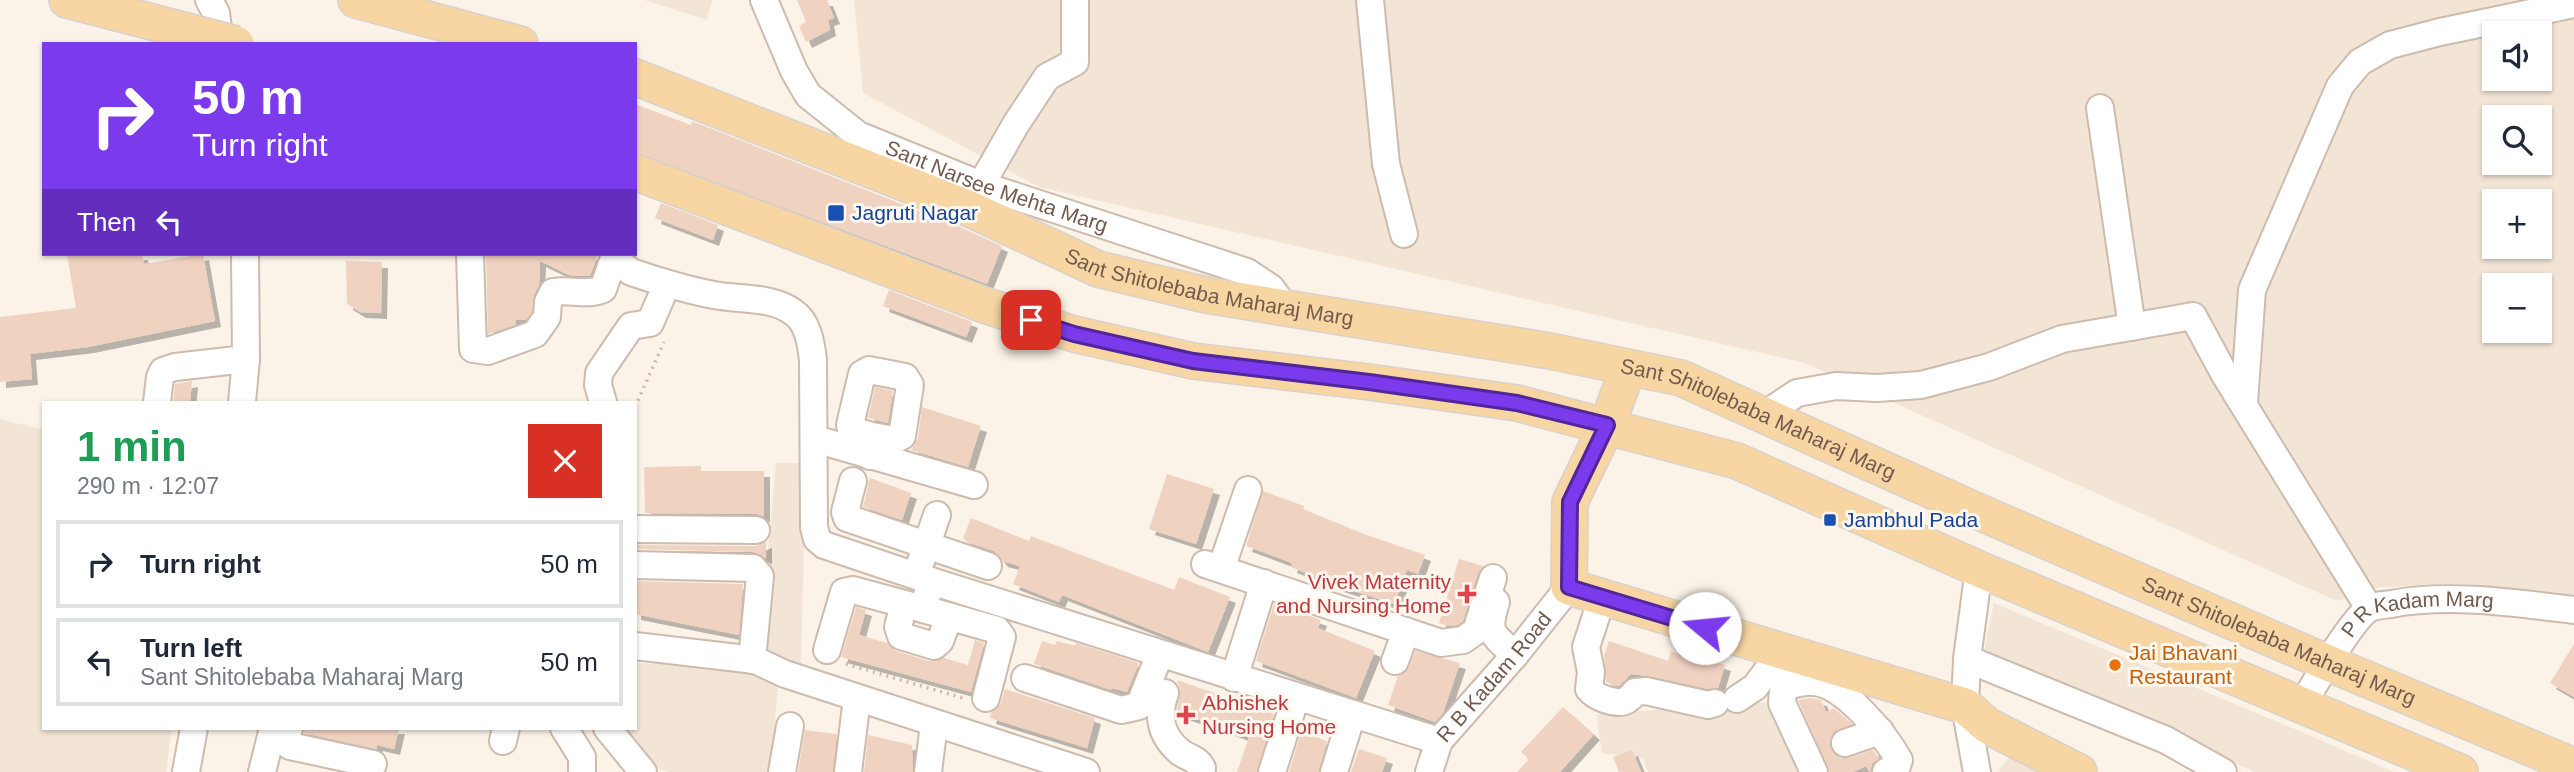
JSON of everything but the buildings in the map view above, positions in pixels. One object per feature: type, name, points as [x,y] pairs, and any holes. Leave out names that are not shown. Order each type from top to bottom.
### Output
[{"type":"main road","points":[[68,0],[228,42]]},
{"type":"main road","points":[[356,0],[513,42]]},
{"type":"main road","name":"Sant Shitolebaba Maharaj Marg","points":[[637,78],[970,209],[1098,269],[1206,295],[1550,351],[1681,378],[2328,663],[2574,766]]},
{"type":"main road","points":[[637,173],[987,306],[1074,334],[1193,361],[1369,382],[1539,407],[1737,461],[1979,569],[2460,772]]},
{"type":"main road","points":[[1539,407],[1550,351]]},
{"type":"main road","points":[[1629,369],[1607,425],[1570,502],[1586,592],[1965,706],[1988,726],[2079,772]]},
{"type":"street","points":[[209,0],[216,13],[220,42]]},
{"type":"street","name":"Sant Narsee Mehta Marg","points":[[764,0],[794,71],[808,95],[858,135],[981,185],[1247,272],[1271,288],[1284,306]]},
{"type":"street","points":[[981,185],[1047,77],[1075,62],[1075,0]]},
{"type":"street","points":[[1370,0],[1385,164],[1404,234]]},
{"type":"street","points":[[2244,403],[2252,290],[2340,86],[2360,62],[2390,45],[2574,4]]},
{"type":"street","points":[[2100,108],[2132,327]]},
{"type":"street","points":[[242,401],[246,359],[245,256]]},
{"type":"street","points":[[471,256],[473,349],[488,351],[535,334],[547,317],[548,302],[554,292],[564,290],[595,293],[603,289],[620,260],[667,284],[715,296],[777,303],[794,312],[804,324],[811,342],[817,539],[824,545],[924,579],[1165,674],[1294,705],[1352,715],[1439,741]]},
{"type":"street","points":[[603,401],[598,385],[599,373],[631,326],[650,323],[667,284]]},
{"type":"street","points":[[1764,415],[1797,393],[1836,386],[1877,388],[1921,385],[1989,367],[2062,339],[2193,316],[2370,608]]},
{"type":"street","points":[[157,401],[159,377],[163,371],[246,359]]},
{"type":"street","points":[[815,439],[871,446],[974,485]]},
{"type":"street","points":[[853,481],[845,512],[847,518],[988,566]]},
{"type":"street","points":[[1248,491],[1213,566],[1441,643],[1463,640],[1484,625],[1494,589]]},
{"type":"street","points":[[914,607],[924,579],[926,546],[937,515]]},
{"type":"street","points":[[637,528],[756,530]]},
{"type":"street","points":[[637,565],[752,568],[760,576],[752,660]]},
{"type":"street","points":[[1977,772],[1965,706],[1967,659],[1979,569]]},
{"type":"street","points":[[1234,678],[1264,583]]},
{"type":"street","points":[[827,650],[844,592],[853,590],[996,630],[1002,637],[986,698]]},
{"type":"street","points":[[1586,592],[1586,647],[1591,665],[1589,689],[1594,696],[1620,702],[1636,692],[1646,691],[1707,705],[1726,701],[1755,687],[1783,651]]},
{"type":"street","name":"R B Kadam Road","points":[[1429,772],[1439,741],[1515,655],[1586,592]]},
{"type":"street","name":"P R Kadam Marg","points":[[2302,705],[2349,631],[2370,608],[2405,601],[2439,600],[2507,602],[2574,610]]},
{"type":"street","points":[[1484,625],[1515,655]]},
{"type":"street","points":[[1395,661],[1406,631]]},
{"type":"street","points":[[637,646],[752,660],[785,674],[934,723],[1019,761],[1086,772]]},
{"type":"street","points":[[1783,651],[1786,686],[1782,694],[1782,704],[1814,772]]},
{"type":"street","points":[[1967,659],[2165,740],[2223,772]]},
{"type":"street","points":[[1165,674],[1234,678],[1294,705]]},
{"type":"street","points":[[1025,678],[1121,710],[1139,706],[1165,674]]},
{"type":"street","points":[[1165,674],[1159,711],[1161,728],[1180,752],[1199,761],[1201,772]]},
{"type":"street","points":[[1786,686],[1812,681],[1823,683],[1856,706],[1880,731],[1899,760],[1897,766],[1886,772]]},
{"type":"street","points":[[848,772],[857,698]]},
{"type":"street","points":[[1272,772],[1294,705]]},
{"type":"street","points":[[1334,772],[1352,715]]},
{"type":"street","points":[[928,772],[934,723]]},
{"type":"street","points":[[782,772],[790,726]]},
{"type":"street","points":[[186,772],[194,730]]},
{"type":"street","points":[[262,772],[272,730]]},
{"type":"street","points":[[288,730],[286,740],[290,746],[373,764]]},
{"type":"street","points":[[565,730],[582,757],[582,772]]},
{"type":"street","points":[[609,730],[643,772]]},
{"type":"street","points":[[1845,743],[1880,731]]},
{"type":"path","points":[[637,403],[666,339],[664,332],[650,323]]},
{"type":"path","points":[[827,650],[829,659],[977,702],[986,698]]},
{"type":"shaded area","points":[[644,0],[712,0],[707,20]]},
{"type":"shaded area","points":[[854,0],[2574,0],[2574,599],[2479,586],[2380,587],[2337,601],[1805,363],[1039,187],[863,93]]},
{"type":"shaded area","points":[[0,419],[42,430],[42,730],[172,730],[166,772],[0,772]]},
{"type":"shaded area","points":[[776,463],[806,463],[801,667],[779,671],[771,772],[670,772],[641,765],[624,730],[637,730],[637,663],[757,669]]},
{"type":"shaded area","points":[[1994,603],[2394,772],[2255,772],[1984,651]]},
{"type":"shaded area","points":[[1773,702],[1802,772],[1648,772],[1643,758],[1602,753],[1596,714]]},
{"type":"shaded area","points":[[2010,755],[2040,772],[1998,772]]},
{"type":"place","name":"Jagruti Nagar","points":[[836,213]]},
{"type":"place","name":"Jambhul Pada","points":[[1830,520]]},
{"type":"place","name":"Vivek Maternity and Nursing Home","points":[[1467,594]]},
{"type":"place","name":"Jai Bhavani Restaurant","points":[[2115,665]]},
{"type":"place","name":"Abhishek Nursing Home","points":[[1186,715]]},
{"type":"route","points":[[1031,320],[1074,334],[1193,361],[1517,403],[1607,425],[1570,502],[1569,587],[1705,628]]}]
